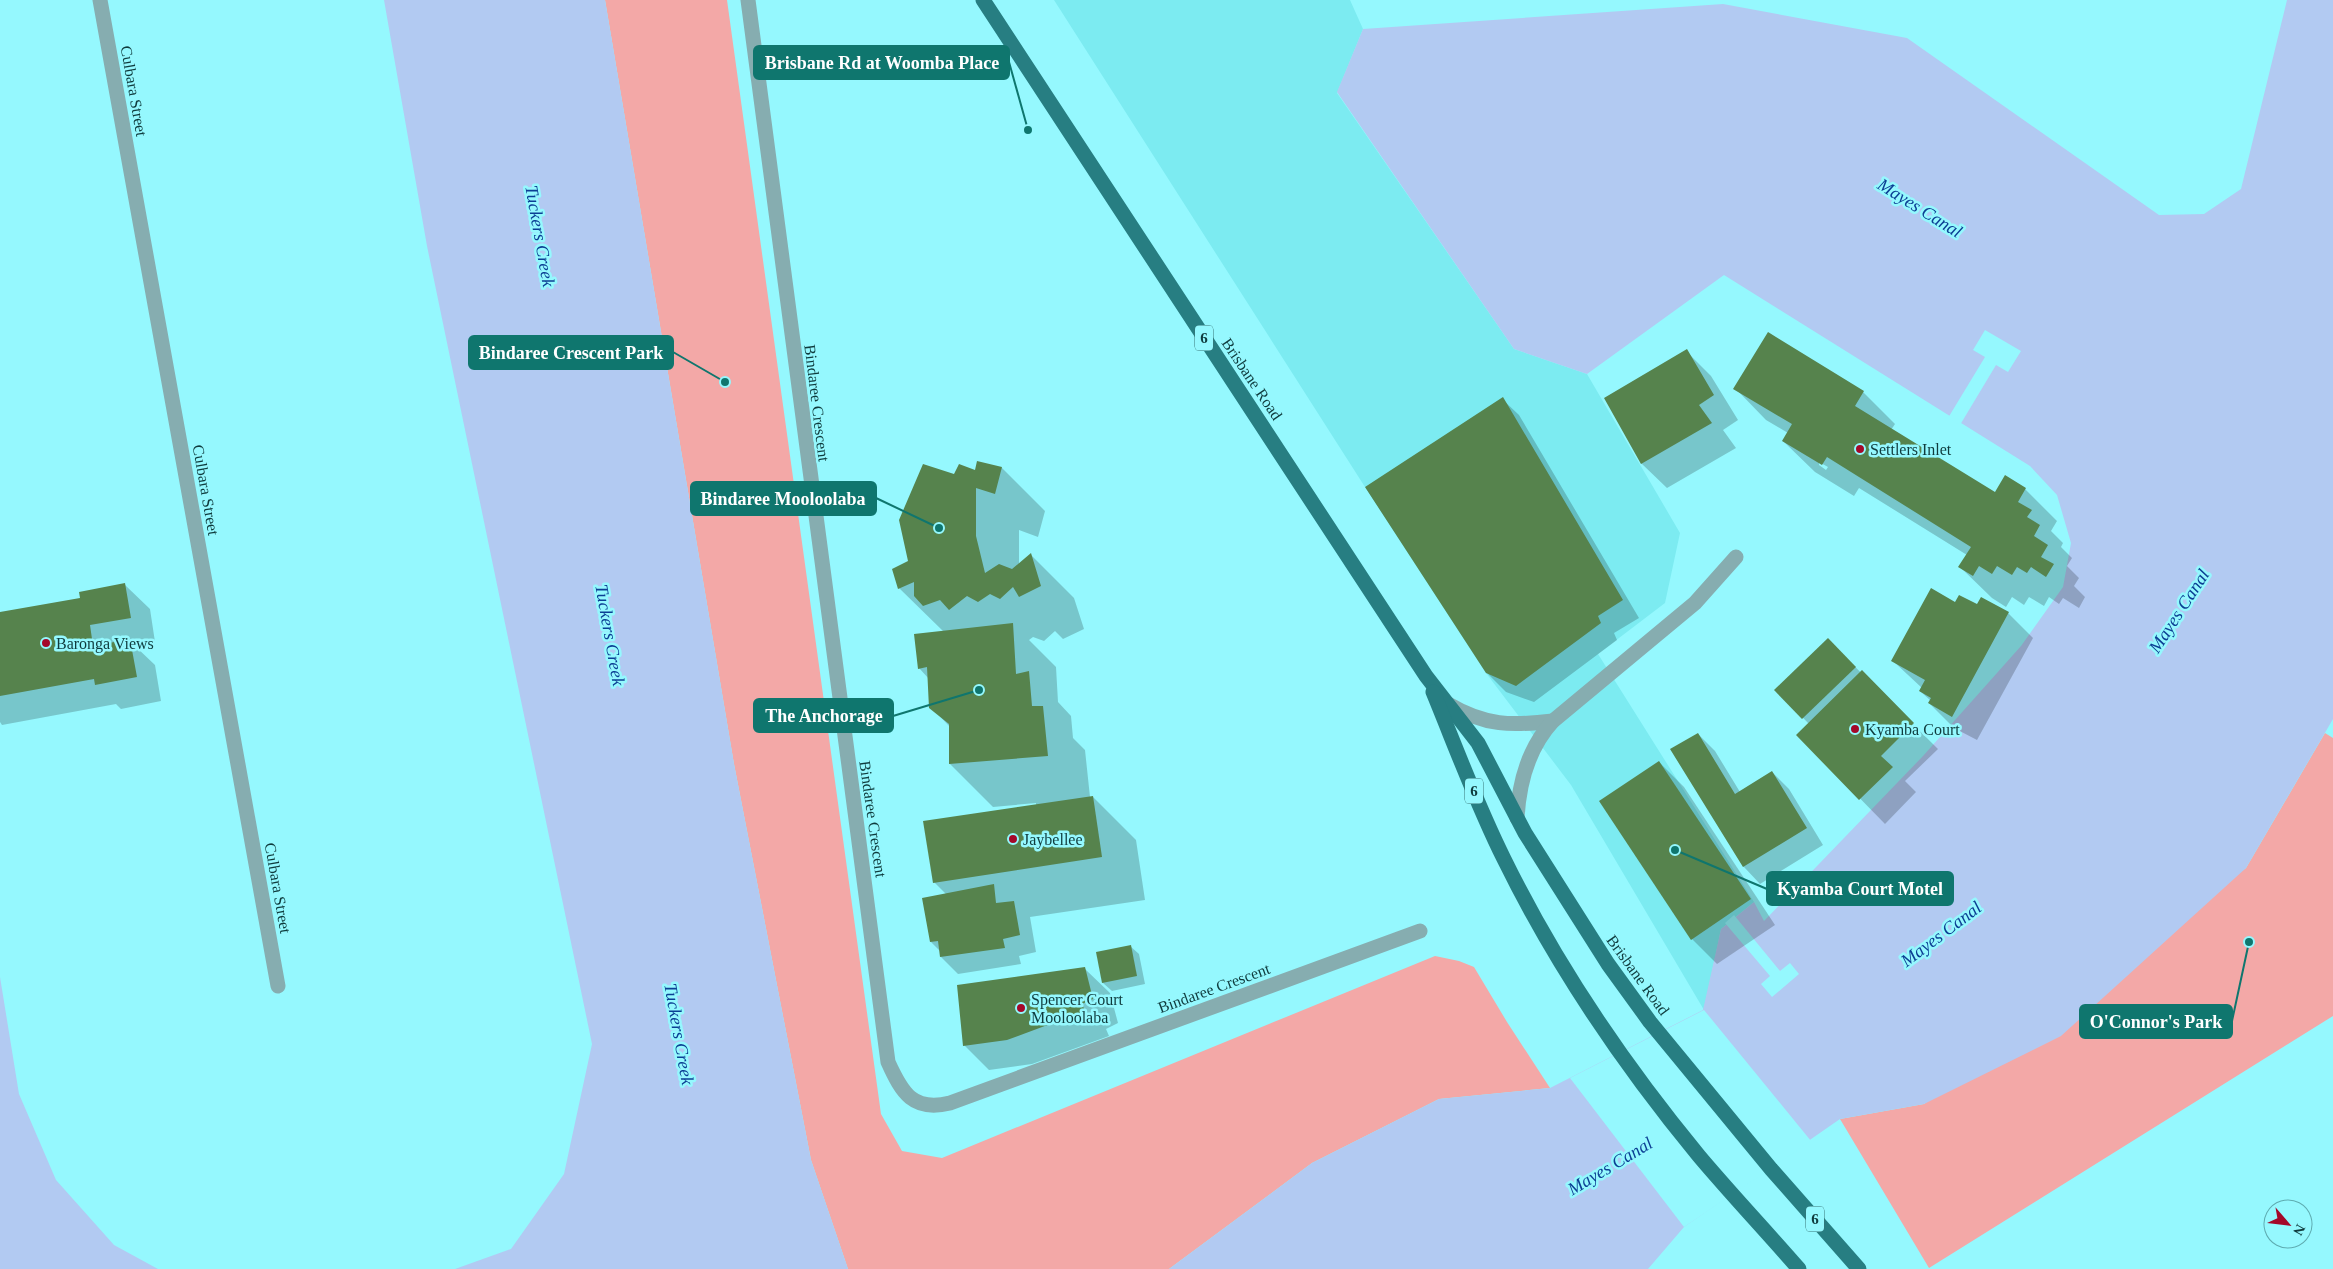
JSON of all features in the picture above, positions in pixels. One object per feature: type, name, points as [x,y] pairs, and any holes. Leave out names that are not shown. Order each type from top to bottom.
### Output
[{"type":"main road","name":"Brisbane Road","points":[[983,0],[1426,676],[1478,743],[1517,818],[1608,964],[1650,1022],[1771,1169],[1859,1269]]},
{"type":"main road","name":"Brisbane Road","points":[[1426,676],[1504,859],[1539,925],[1615,1045],[1680,1132],[1799,1269]]},
{"type":"street","name":"Culbara Street","points":[[100,0],[278,986]]},
{"type":"street","name":"Bindaree Crescent","points":[[748,0],[886,1052],[898,1086],[916,1102],[933,1107],[950,1103],[1420,931]]},
{"type":"street","points":[[1517,818],[1519,794],[1526,765],[1538,740],[1553,721],[1695,603],[1736,557]]},
{"type":"street","points":[[1448,704],[1472,716],[1496,724],[1518,725],[1553,721]]},
{"type":"shaded area","points":[[605,0],[727,0],[881,1114],[902,1151],[942,1158],[1435,956],[1459,961],[1474,967],[1550,1088],[1439,1099],[1312,1163],[1169,1269],[848,1269],[811,1160],[734,764]]},
{"type":"shaded area","points":[[1054,0],[1350,0],[1363,29],[1337,93],[1514,349],[1587,374],[1680,533],[1665,603],[1598,654],[1754,902],[1721,929],[1704,1010],[1571,785],[1486,673]]},
{"type":"shaded area","points":[[2325,733],[2333,738],[2333,1016],[1929,1268],[1840,1119],[1924,1104],[2246,868]]},
{"type":"water","name":"Tuckers Creek","points":[[384,0],[605,0],[734,764],[811,1160],[848,1269],[455,1269],[511,1249],[564,1174],[592,1044],[427,246]]},
{"type":"water","name":"Mayes Canal","points":[[2287,0],[2333,0],[2333,719],[2246,868],[2061,1036],[1924,1104],[1840,1119],[1684,1227],[1648,1269],[1169,1269],[1312,1163],[1439,1099],[1550,1088],[1703,1010],[1721,929],[1754,902],[1764,921],[1923,756],[2021,646],[2063,587],[2071,543],[2057,495],[2030,466],[1724,275],[1587,374],[1514,349],[1337,92],[1363,29],[1723,4],[1907,38],[2159,215],[2204,214],[2241,189]]},
{"type":"water","points":[[0,977],[19,1094],[56,1180],[114,1245],[158,1269],[0,1269]]},
{"type":"pier","points":[[1985,330],[2021,351],[2008,372],[1996,365],[1960,425],[1948,418],[1985,357],[1973,350]]},
{"type":"pier","points":[[1734,915],[1780,971],[1790,963],[1799,974],[1772,997],[1761,984],[1770,976],[1725,923]]},
{"type":"pier","points":[[1704,1010],[1811,1141],[1684,1227],[1570,1078]]},
{"type":"building","name":"Settlers Inlet","points":[[1768,332],[1864,391],[1855,406],[1995,492],[2005,475],[2026,488],[2018,502],[2032,510],[2027,517],[2040,525],[2034,536],[2048,545],[2041,557],[2054,564],[2046,577],[2031,567],[2027,573],[2017,567],[2012,575],[1997,566],[1992,574],[1979,566],[1973,576],[1958,567],[1971,547],[1827,457],[1822,465],[1782,441],[1792,424],[1733,389]]},
{"type":"building","points":[[1687,349],[1714,395],[1699,405],[1712,423],[1641,464],[1604,398]]},
{"type":"building","points":[[1503,397],[1623,600],[1598,616],[1601,623],[1516,686],[1486,673],[1365,487]]},
{"type":"building","points":[[977,461],[1002,467],[995,494],[976,488],[976,536],[985,573],[999,564],[1012,569],[1031,553],[1041,586],[1019,597],[1013,587],[1000,599],[990,594],[978,602],[967,596],[949,610],[940,600],[923,606],[914,596],[914,582],[898,589],[892,569],[908,561],[899,520],[923,464],[954,474],[959,464],[975,470]]},
{"type":"building","name":"Baronga Views","points":[[125,583],[131,618],[90,625],[93,646],[130,639],[137,677],[95,685],[94,679],[0,696],[0,612],[80,598],[79,592]]},
{"type":"building","points":[[1931,588],[1955,602],[1959,595],[1977,604],[1981,597],[2009,612],[1952,717],[1928,703],[1931,698],[1919,691],[1925,680],[1891,661]]},
{"type":"building","points":[[1013,623],[1016,674],[1029,671],[1032,706],[1043,706],[1048,756],[949,764],[949,724],[929,708],[927,667],[918,669],[914,634]]},
{"type":"building","points":[[1828,638],[1856,667],[1802,719],[1774,690]]},
{"type":"building","name":"Kyamba Court","points":[[1862,670],[1914,723],[1881,756],[1893,767],[1859,800],[1796,735]]},
{"type":"building","points":[[1698,733],[1735,794],[1772,771],[1807,828],[1743,867],[1670,749]]},
{"type":"building","points":[[1659,761],[1751,899],[1691,940],[1599,801]]},
{"type":"building","name":"Jaybellee","points":[[1093,796],[1102,857],[933,883],[923,821]]},
{"type":"building","points":[[994,884],[996,903],[1014,901],[1020,935],[1003,939],[1005,948],[940,957],[938,941],[930,942],[922,898]]},
{"type":"building","points":[[1131,945],[1137,976],[1102,983],[1096,952]]},
{"type":"building","name":"Spencer Court Mooloolaba","points":[[1085,967],[1093,999],[1082,1004],[1085,1011],[1007,1040],[963,1046],[957,985]]},
{"type":"place","name":"Brisbane Rd at Woomba Place","points":[[1028,130]]},
{"type":"place","name":"Bindaree Crescent Park","points":[[725,382]]},
{"type":"place","name":"Settlers Inlet","points":[[1860,449]]},
{"type":"place","name":"Bindaree Mooloolaba","points":[[939,528]]},
{"type":"place","name":"Baronga Views","points":[[46,643]]},
{"type":"place","name":"The Anchorage","points":[[979,690]]},
{"type":"place","name":"Kyamba Court","points":[[1855,729]]},
{"type":"place","name":"Jaybellee","points":[[1013,839]]},
{"type":"place","name":"Kyamba Court Motel","points":[[1675,850]]},
{"type":"place","name":"O'Connor's Park","points":[[2249,942]]},
{"type":"place","name":"Spencer Court Mooloolaba","points":[[1021,1008]]}]
